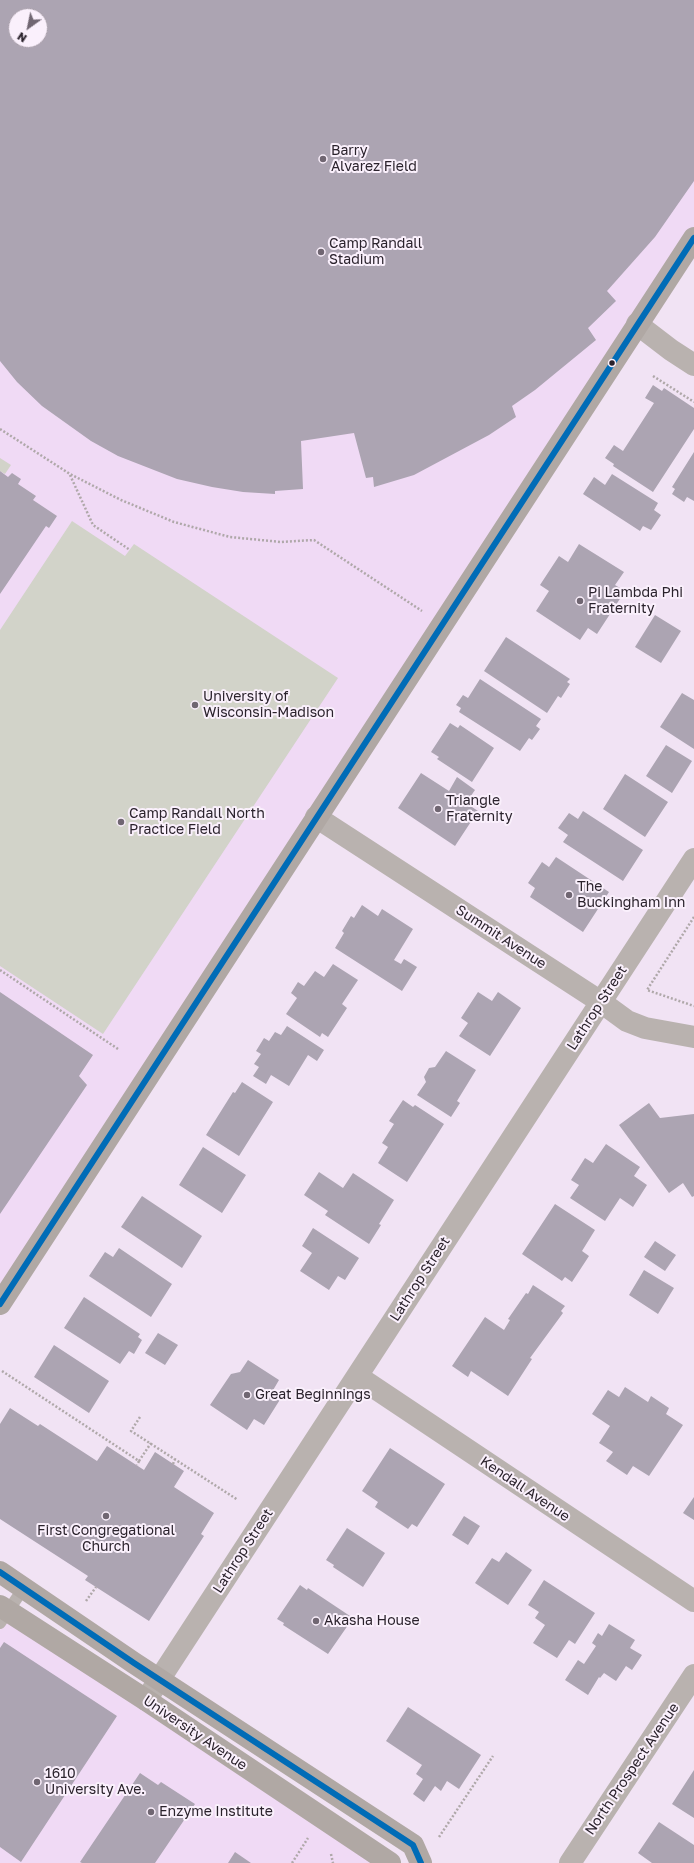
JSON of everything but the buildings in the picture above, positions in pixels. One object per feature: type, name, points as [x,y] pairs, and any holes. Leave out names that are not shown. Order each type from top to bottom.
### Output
[{"type":"street","points":[[0,1304],[694,238]]},
{"type":"street","points":[[637,324],[671,350],[694,365]]},
{"type":"street","name":"Summit Avenue","points":[[316,818],[601,1002],[627,1021],[645,1028],[694,1037]]},
{"type":"street","name":"Lathrop Street","points":[[146,1700],[694,859]]},
{"type":"street","name":"Kendall Avenue","points":[[357,1376],[694,1601]]},
{"type":"street","name":"University Avenue","points":[[0,1572],[23,1589],[413,1845],[421,1863]]},
{"type":"street","name":"University Avenue","points":[[3,1613],[146,1700],[390,1863]]},
{"type":"street","name":"North Prospect Avenue","points":[[570,1863],[694,1675]]},
{"type":"lane","points":[[3,1613],[23,1589]]},
{"type":"path","points":[[653,376],[694,402]]},
{"type":"path","points":[[0,429],[70,474],[121,500],[174,522],[230,537],[282,542],[314,540],[412,604]]},
{"type":"path","points":[[70,474],[93,525],[130,550]]},
{"type":"path","points":[[694,917],[647,990],[694,1006]]},
{"type":"path","points":[[0,970],[118,1049]]},
{"type":"path","points":[[2,1371],[139,1461]]},
{"type":"path","points":[[140,1417],[131,1431],[238,1500]]},
{"type":"path","points":[[137,1465],[151,1444]]},
{"type":"path","points":[[172,1464],[175,1460]]},
{"type":"path","points":[[86,1602],[96,1587]]},
{"type":"path","points":[[439,1837],[493,1756]]},
{"type":"path","points":[[292,1863],[308,1837]]},
{"type":"shaded area","name":"University of Wisconsin-Madison","points":[[0,0],[694,0],[694,238],[0,1304]]},
{"type":"shaded area","points":[[0,458],[11,465],[5,474],[0,471]]},
{"type":"shaded area","name":"Camp Randall North Practice Field","points":[[72,521],[125,556],[134,544],[338,678],[103,1034],[0,966],[0,630]]},
{"type":"shaded area","points":[[0,1606],[390,1863],[0,1863]]},
{"type":"transit line","points":[[0,1304],[694,238]]},
{"type":"transit line","points":[[0,1572],[134,1663],[413,1845],[421,1863]]},
{"type":"place","name":"Barry Alvarez Field","points":[[323,159]]},
{"type":"place","name":"Camp Randall Stadium","points":[[321,252]]},
{"type":"place","name":"Pi Lambda Phi Fraternity","points":[[580,601]]},
{"type":"place","name":"University of Wisconsin-Madison","points":[[195,705]]},
{"type":"place","name":"Triangle Fraternity","points":[[438,809]]},
{"type":"place","name":"Camp Randall North Practice Field","points":[[121,822]]},
{"type":"place","name":"The Buckingham Inn","points":[[569,895]]},
{"type":"place","name":"Great Beginnings","points":[[247,1395]]},
{"type":"place","name":"First Congregational Church","points":[[106,1516]]},
{"type":"place","name":"Akasha House","points":[[316,1621]]},
{"type":"place","name":"1610 University Ave.","points":[[37,1782]]},
{"type":"place","name":"Enzyme Institute","points":[[151,1812]]}]
